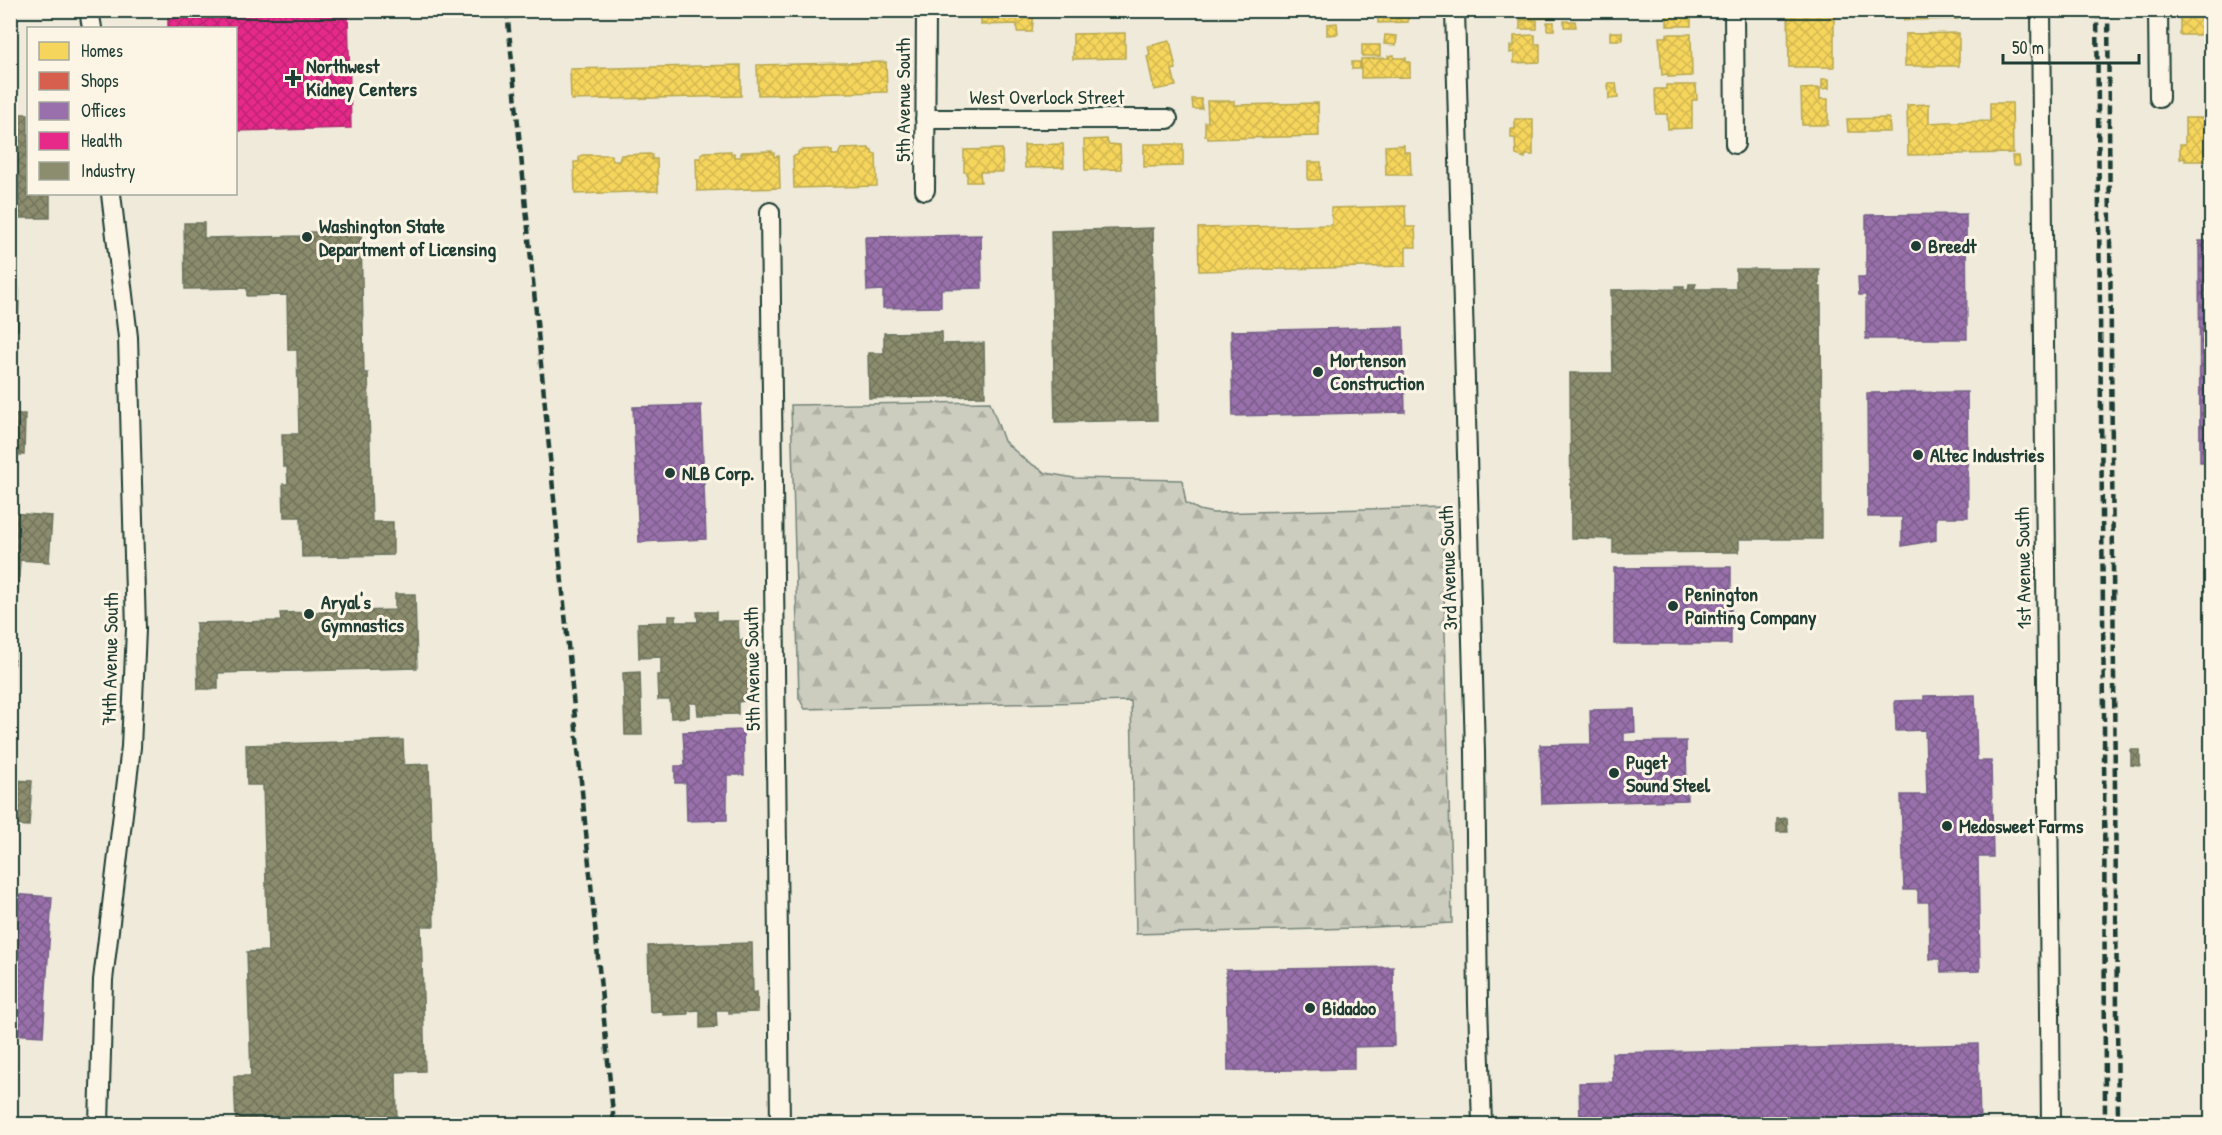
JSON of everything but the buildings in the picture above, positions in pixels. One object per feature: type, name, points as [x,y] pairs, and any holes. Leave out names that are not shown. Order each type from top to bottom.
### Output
[{"type":"street","points":[[89,10],[92,27]]},
{"type":"street","name":"5th Avenue South","points":[[925,190],[926,10]]},
{"type":"street","name":"3rd Avenue South","points":[[1455,10],[1475,752],[1482,1125]]},
{"type":"street","points":[[1734,10],[1735,144]]},
{"type":"street","name":"1st Avenue South","points":[[2041,10],[2051,1125]]},
{"type":"street","points":[[2158,10],[2159,98]]},
{"type":"street","name":"West Overlock Street","points":[[925,119],[1168,119]]},
{"type":"street","name":"74th Avenue South","points":[[99,1125],[103,980],[131,747],[136,629],[128,337],[111,195]]},
{"type":"street","name":"5th Avenue South","points":[[770,212],[780,1125]]},
{"type":"green space","points":[[990,402],[1004,441],[1025,460],[1046,473],[1074,478],[1182,480],[1186,503],[1199,510],[1213,513],[1442,507],[1452,923],[1136,934],[1131,701],[805,709],[799,698],[791,405]]},
{"type":"railway","points":[[507,10],[614,1124]]},
{"type":"railway","points":[[2097,10],[2104,712],[2105,1124]]},
{"type":"railway","points":[[2108,10],[2118,1124]]},
{"type":"place","name":"Northwest Kidney Centers","points":[[293,78]]},
{"type":"place","name":"Washington State Department of Licensing","points":[[307,237]]},
{"type":"place","name":"Breedt","points":[[1916,246]]},
{"type":"place","name":"Mortenson Construction","points":[[1318,372]]},
{"type":"place","name":"Altec Industries","points":[[1918,455]]},
{"type":"place","name":"NLB Corp.","points":[[670,473]]},
{"type":"place","name":"Penington Painting Company","points":[[1673,606]]},
{"type":"place","name":"Aryal's Gymnastics","points":[[309,614]]},
{"type":"place","name":"Puget Sound Steel","points":[[1614,773]]},
{"type":"place","name":"Medosweet Farms","points":[[1947,826]]},
{"type":"place","name":"Bidadoo","points":[[1310,1008]]}]
